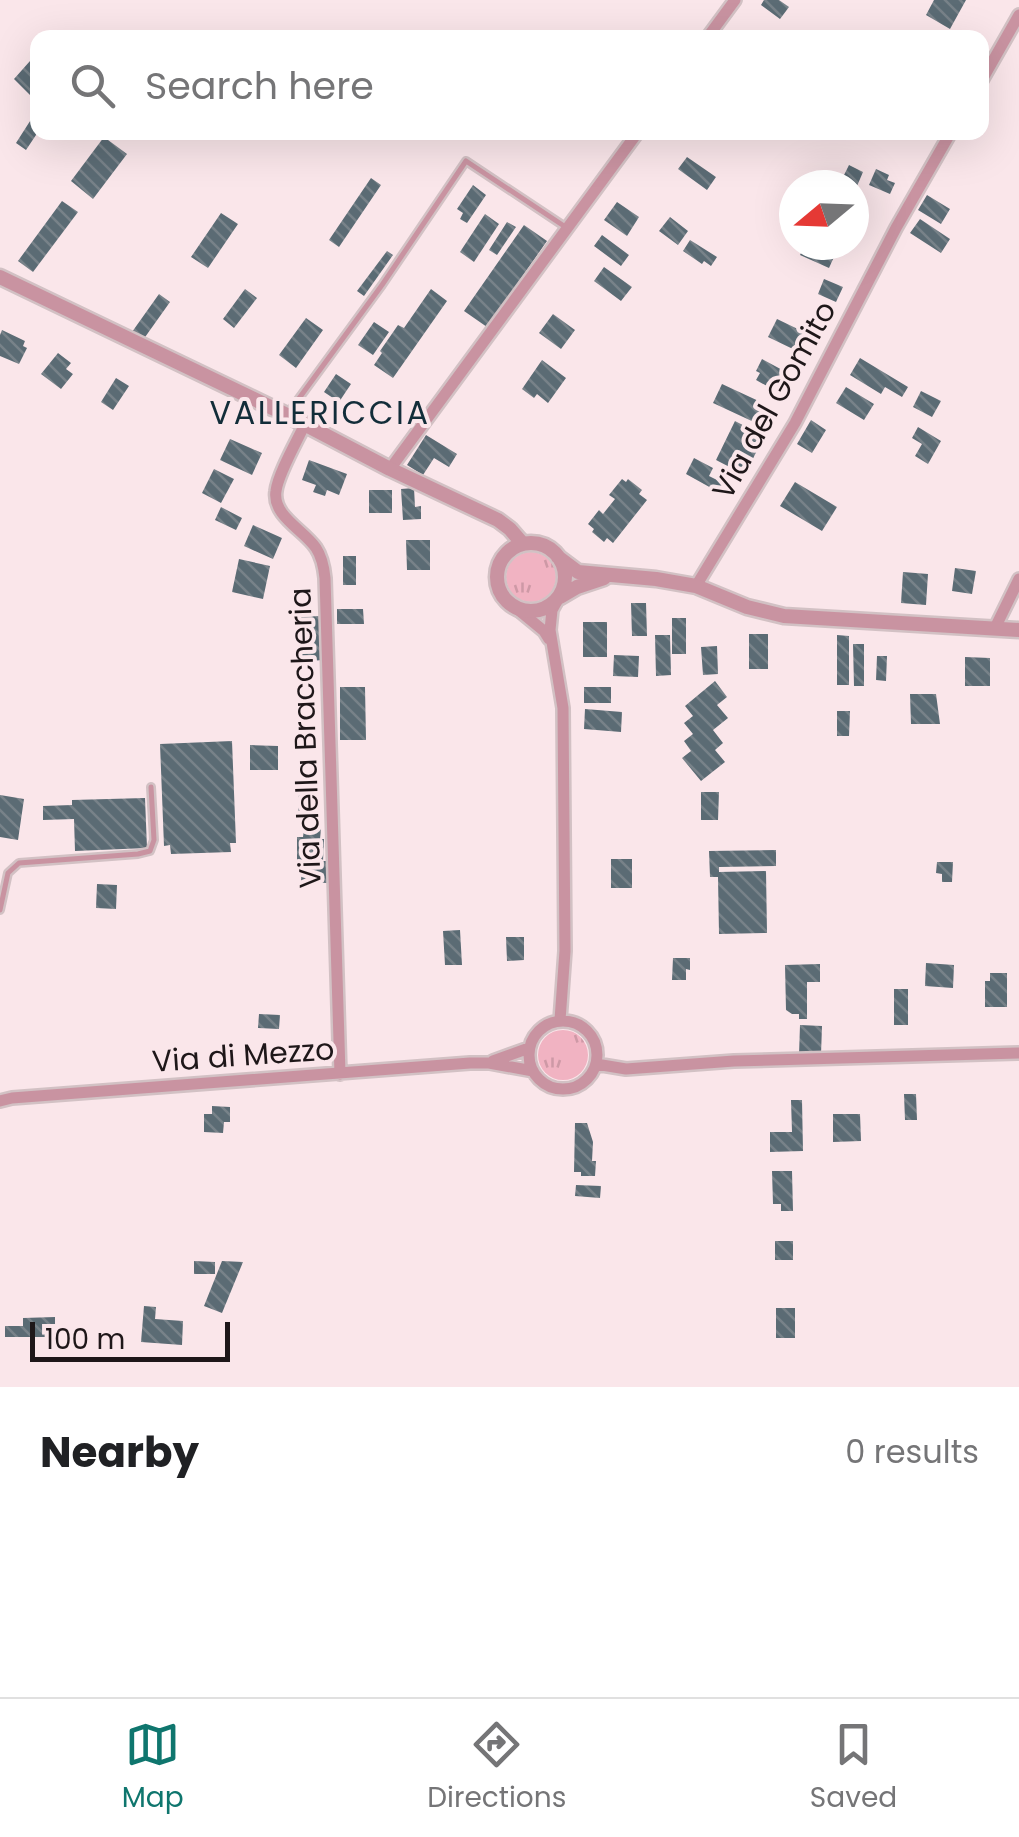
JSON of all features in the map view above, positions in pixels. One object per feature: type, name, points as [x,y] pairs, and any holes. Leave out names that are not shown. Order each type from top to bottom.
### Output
[{"type":"street","points":[[713,30],[735,0]]},
{"type":"street","points":[[989,68],[1019,15]]},
{"type":"street","points":[[390,469],[632,140]]},
{"type":"street","name":"Via del Gomito","points":[[696,586],[795,423],[896,228],[947,140]]},
{"type":"street","points":[[3,284],[287,415],[484,513],[508,527],[523,544]]},
{"type":"street","name":"Via della Braccheria","points":[[304,424],[277,485],[276,497],[284,514],[316,548],[325,576],[340,1074]]},
{"type":"street","points":[[484,513],[500,533],[504,556]]},
{"type":"street","points":[[551,643],[544,630],[506,600],[497,582],[504,556],[523,544],[542,545],[578,572],[696,586],[784,616],[1019,630]]},
{"type":"street","points":[[558,557],[565,580],[550,620],[563,708],[566,951],[560,1020]]},
{"type":"street","points":[[516,608],[539,611],[577,587],[610,576]]},
{"type":"street","points":[[995,628],[1019,579]]},
{"type":"street","points":[[560,1020],[571,1021],[590,1032],[598,1053],[587,1080],[560,1089],[540,1080],[529,1060],[529,1048],[540,1029],[560,1020]]},
{"type":"street","name":"Via di Mezzo","points":[[490,1063],[529,1048]]},
{"type":"street","points":[[596,1064],[626,1069],[707,1062],[1019,1053]]},
{"type":"street","name":"Via di Mezzo","points":[[0,1102],[192,1082],[490,1063],[533,1070]]},
{"type":"lane","points":[[287,415],[466,161],[568,228]]},
{"type":"lane","points":[[0,910],[8,873],[19,863],[150,850],[154,840],[151,786]]},
{"type":"green space","points":[[531,552],[549,559],[556,577],[549,595],[531,602],[513,595],[506,577],[513,559]]},
{"type":"green space","points":[[563,1030],[581,1037],[588,1055],[581,1073],[563,1080],[545,1073],[538,1055],[545,1037]]},
{"type":"building","points":[[764,0],[779,0],[789,7],[780,19],[761,5]]},
{"type":"building","points":[[934,0],[966,0],[950,29],[926,15]]},
{"type":"building","points":[[30,61],[30,95],[14,79]]},
{"type":"building","points":[[30,121],[33,140],[26,150],[16,143]]},
{"type":"building","points":[[102,140],[108,140],[127,154],[93,199],[71,181]]},
{"type":"building","points":[[687,157],[716,177],[707,190],[678,169]]},
{"type":"building","points":[[876,169],[895,183],[890,194],[869,185]]},
{"type":"building","points":[[371,178],[381,185],[339,247],[329,240]]},
{"type":"building","points":[[473,185],[486,195],[467,223],[460,219],[463,213],[457,209]]},
{"type":"building","points":[[927,195],[950,209],[941,224],[918,210]]},
{"type":"building","points":[[62,201],[78,212],[33,272],[18,261]]},
{"type":"building","points":[[617,202],[639,217],[627,236],[604,220]]},
{"type":"building","points":[[221,213],[238,224],[208,268],[191,257]]},
{"type":"building","points":[[485,214],[499,224],[474,262],[460,252]]},
{"type":"building","points":[[670,217],[688,231],[678,245],[659,231]]},
{"type":"building","points":[[920,219],[950,239],[941,253],[910,233]]},
{"type":"building","points":[[507,222],[516,227],[497,255],[489,250]]},
{"type":"building","points":[[524,225],[547,241],[487,327],[464,311]]},
{"type":"building","points":[[602,235],[629,255],[621,266],[594,246]]},
{"type":"building","points":[[690,240],[717,257],[711,266],[683,251]]},
{"type":"building","points":[[387,251],[393,255],[364,296],[357,291]]},
{"type":"building","points":[[811,260],[833,260],[829,268]]},
{"type":"building","points":[[604,267],[632,287],[621,301],[594,281]]},
{"type":"building","points":[[824,279],[843,287],[836,302],[818,294]]},
{"type":"building","points":[[245,289],[257,298],[234,328],[223,319]]},
{"type":"building","points":[[431,289],[447,301],[393,378],[374,365],[398,325],[404,328]]},
{"type":"building","points":[[159,294],[170,302],[143,340],[132,332]]},
{"type":"building","points":[[553,314],[575,330],[561,349],[539,333]]},
{"type":"building","points":[[306,318],[323,330],[296,368],[279,355]]},
{"type":"building","points":[[777,319],[804,332],[795,350],[768,337]]},
{"type":"building","points":[[374,322],[389,332],[373,355],[358,345]]},
{"type":"building","points":[[2,330],[25,341],[23,346],[27,348],[19,364],[0,356]]},
{"type":"building","points":[[58,353],[71,363],[66,369],[73,374],[61,389],[41,374]]},
{"type":"building","points":[[860,358],[908,387],[902,397],[885,387],[881,394],[850,375]]},
{"type":"building","points":[[762,359],[786,372],[776,391],[756,380]]},
{"type":"building","points":[[542,360],[566,378],[548,403],[522,389]]},
{"type":"building","points":[[336,374],[351,384],[339,402],[324,392]]},
{"type":"building","points":[[116,378],[129,386],[113,410],[101,402]]},
{"type":"building","points":[[722,384],[765,404],[756,423],[713,403]]},
{"type":"building","points":[[846,387],[874,404],[864,420],[836,403]]},
{"type":"building","points":[[921,391],[941,401],[932,417],[913,407]]},
{"type":"building","points":[[811,420],[826,430],[812,453],[797,444]]},
{"type":"building","points":[[735,421],[764,436],[745,475],[716,460]]},
{"type":"building","points":[[918,427],[941,441],[928,464],[915,456],[922,444],[912,438]]},
{"type":"building","points":[[426,435],[457,454],[449,467],[434,458],[423,475],[407,465]]},
{"type":"building","points":[[230,439],[262,453],[252,475],[220,460]]},
{"type":"building","points":[[694,458],[713,468],[709,476],[727,485],[722,494],[686,474]]},
{"type":"building","points":[[309,460],[347,474],[339,495],[327,490],[325,496],[313,492],[316,485],[302,480]]},
{"type":"building","points":[[214,469],[234,479],[221,503],[202,493]]},
{"type":"building","points":[[622,479],[642,490],[639,494],[647,500],[613,543],[607,538],[604,542],[588,524],[615,499],[609,495]]},
{"type":"building","points":[[795,482],[837,507],[822,531],[780,506]]},
{"type":"building","points":[[414,488],[415,507],[421,506],[421,519],[403,520],[401,489]]},
{"type":"building","points":[[369,490],[392,490],[392,513],[369,513]]},
{"type":"building","points":[[221,507],[242,518],[236,530],[215,520]]},
{"type":"building","points":[[253,525],[282,538],[273,559],[244,546]]},
{"type":"building","points":[[406,540],[430,540],[430,570],[407,570]]},
{"type":"building","points":[[343,556],[356,556],[356,585],[343,585]]},
{"type":"building","points":[[239,559],[270,566],[263,599],[232,592]]},
{"type":"building","points":[[955,568],[976,571],[972,594],[952,591]]},
{"type":"building","points":[[903,572],[928,574],[926,605],[901,603]]},
{"type":"building","points":[[631,603],[646,603],[647,636],[632,636]]},
{"type":"building","points":[[337,609],[363,609],[364,624],[337,624]]},
{"type":"building","points":[[321,616],[323,660],[297,662],[294,617]]},
{"type":"building","points":[[672,618],[686,618],[686,654],[672,654]]},
{"type":"building","points":[[583,622],[607,622],[607,657],[583,657]]},
{"type":"building","points":[[749,634],[768,634],[768,669],[749,669]]},
{"type":"building","points":[[655,635],[670,635],[671,675],[656,676]]},
{"type":"building","points":[[837,635],[849,636],[849,685],[837,685]]},
{"type":"building","points":[[853,644],[864,644],[864,686],[854,686]]},
{"type":"building","points":[[717,646],[718,674],[703,675],[701,647]]},
{"type":"building","points":[[614,655],[639,656],[638,677],[613,676]]},
{"type":"building","points":[[877,656],[887,656],[886,681],[876,680]]},
{"type":"building","points":[[965,657],[990,658],[990,686],[965,686]]},
{"type":"building","points":[[715,681],[727,697],[717,705],[728,718],[713,730],[723,743],[715,750],[725,762],[701,781],[682,758],[691,751],[684,741],[693,734],[684,723],[693,716],[685,706]]},
{"type":"building","points":[[340,687],[365,687],[366,740],[340,740]]},
{"type":"building","points":[[584,687],[611,687],[611,703],[584,703]]},
{"type":"building","points":[[910,694],[936,694],[940,724],[911,724]]},
{"type":"building","points":[[585,709],[622,712],[621,732],[584,729]]},
{"type":"building","points":[[837,711],[850,711],[849,736],[837,736]]},
{"type":"building","points":[[232,741],[236,843],[230,843],[231,852],[171,854],[170,845],[164,846],[160,744]]},
{"type":"building","points":[[250,745],[278,746],[278,770],[250,770]]},
{"type":"building","points":[[299,790],[318,791],[318,813],[308,813],[308,820],[298,820]]},
{"type":"building","points":[[701,792],[719,792],[718,820],[701,820]]},
{"type":"building","points":[[0,795],[24,799],[18,840],[0,837]]},
{"type":"building","points":[[145,798],[147,848],[75,851],[74,819],[43,820],[43,806],[72,805],[72,800]]},
{"type":"building","points":[[304,829],[321,829],[328,883],[301,882],[297,837],[303,837]]},
{"type":"building","points":[[776,850],[776,866],[719,867],[719,872],[766,871],[767,933],[719,934],[718,877],[710,877],[709,851]]},
{"type":"building","points":[[611,859],[632,859],[632,888],[611,888]]},
{"type":"building","points":[[937,862],[953,862],[952,882],[942,882],[942,874],[936,873]]},
{"type":"building","points":[[97,884],[117,885],[116,909],[96,908]]},
{"type":"building","points":[[460,930],[462,965],[445,965],[443,931]]},
{"type":"building","points":[[506,937],[524,937],[524,960],[507,961]]},
{"type":"building","points":[[673,958],[690,958],[686,980],[672,980]]},
{"type":"building","points":[[926,963],[954,965],[953,988],[925,986]]},
{"type":"building","points":[[820,964],[820,982],[807,982],[807,1019],[799,1019],[799,1014],[786,1010],[785,965]]},
{"type":"building","points":[[990,973],[1007,973],[1007,1007],[985,1007],[985,981],[990,981]]},
{"type":"building","points":[[894,989],[908,989],[908,1025],[894,1025]]},
{"type":"building","points":[[259,1014],[280,1015],[279,1029],[258,1028]]},
{"type":"building","points":[[800,1025],[822,1026],[821,1055],[799,1055]]},
{"type":"building","points":[[904,1094],[916,1094],[917,1120],[905,1120]]},
{"type":"building","points":[[791,1100],[802,1100],[803,1151],[770,1152],[770,1132],[792,1132]]},
{"type":"building","points":[[212,1106],[230,1107],[230,1122],[224,1122],[223,1133],[204,1132],[204,1114],[212,1114]]},
{"type":"building","points":[[833,1114],[860,1114],[861,1141],[833,1142]]},
{"type":"building","points":[[575,1123],[587,1123],[593,1142],[592,1161],[596,1161],[595,1176],[574,1172]]},
{"type":"building","points":[[772,1171],[792,1171],[793,1211],[781,1211],[781,1204],[773,1204]]},
{"type":"building","points":[[576,1185],[601,1186],[600,1198],[575,1196]]},
{"type":"building","points":[[775,1241],[793,1241],[793,1260],[775,1260]]},
{"type":"building","points":[[194,1261],[215,1262],[215,1274],[194,1274]]},
{"type":"building","points":[[222,1261],[243,1262],[222,1313],[204,1306]]},
{"type":"building","points":[[144,1306],[156,1307],[155,1319],[183,1321],[182,1345],[141,1342]]},
{"type":"building","points":[[776,1308],[795,1308],[795,1338],[776,1338]]},
{"type":"building","points":[[55,1317],[55,1337],[5,1337],[5,1326],[23,1326],[23,1318]]},
{"type":"district","name":"VALLERICCIA","points":[[320,412]]}]
